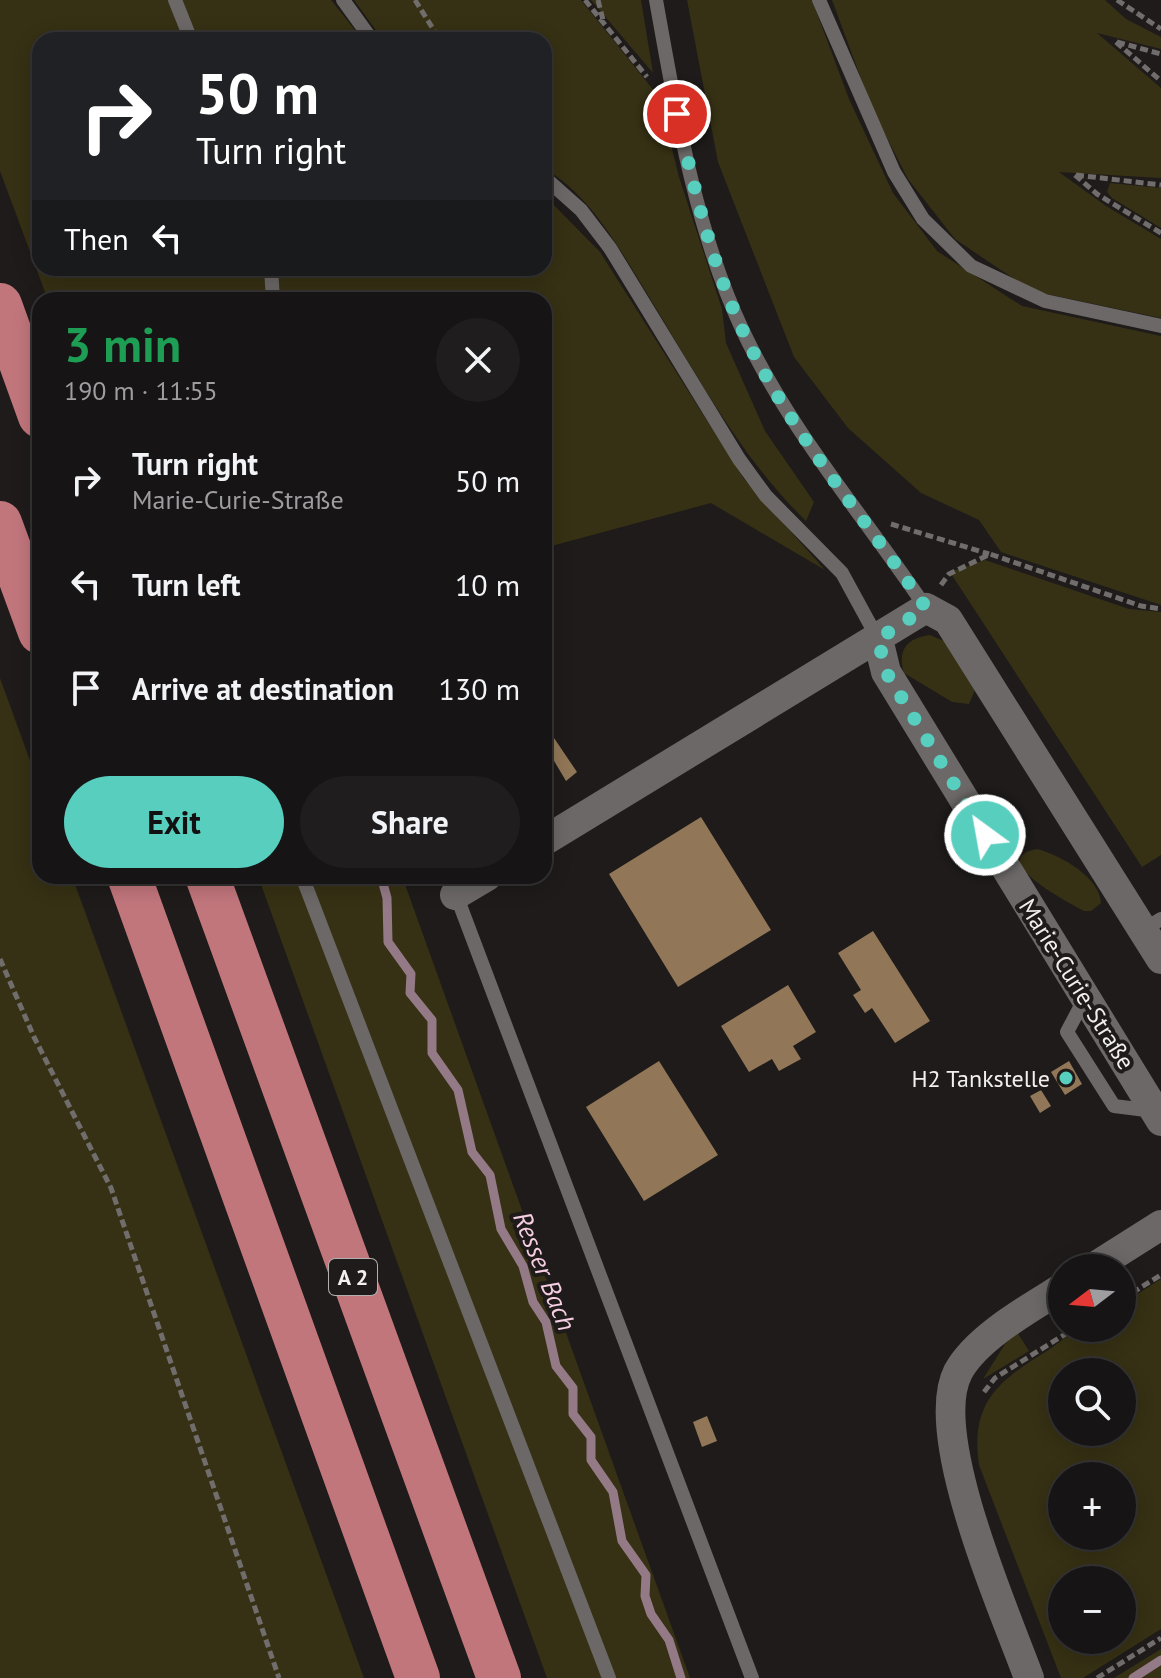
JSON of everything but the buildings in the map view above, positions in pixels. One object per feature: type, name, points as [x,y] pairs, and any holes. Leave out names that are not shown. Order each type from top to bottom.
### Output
[{"type":"highway","points":[[0,305],[32,394]]},
{"type":"highway","points":[[0,523],[32,610]]},
{"type":"highway","points":[[132,884],[418,1678]]},
{"type":"highway","name":"A 2","points":[[210,884],[499,1678]]},
{"type":"street","points":[[552,836],[926,608],[948,620],[1152,924],[1161,959]]},
{"type":"street","name":"Marie-Curie-Straße","points":[[878,639],[886,672],[1158,1116]]},
{"type":"street","points":[[1115,1254],[1161,1225]]},
{"type":"street","points":[[1029,1678],[961,1490],[949,1430],[957,1373],[995,1331],[1048,1297]]},
{"type":"lane","points":[[175,0],[188,32]]},
{"type":"lane","points":[[343,0],[366,32]]},
{"type":"lane","points":[[656,0],[677,114],[703,223],[741,328],[782,403],[926,608]]},
{"type":"lane","points":[[819,0],[894,172],[923,219],[971,266],[1045,301],[1161,326]]},
{"type":"lane","points":[[552,184],[581,210],[610,248],[739,459],[766,496],[842,573],[878,639]]},
{"type":"lane","points":[[305,884],[609,1678]]},
{"type":"lane","points":[[452,886],[752,1678]]},
{"type":"path","points":[[415,0],[435,32]]},
{"type":"path","points":[[585,0],[677,114]]},
{"type":"path","points":[[598,0],[605,24]]},
{"type":"path","points":[[1117,0],[1161,29]]},
{"type":"path","points":[[1161,54],[1116,42],[1161,81]]},
{"type":"path","points":[[1161,185],[1075,175],[1097,194],[1161,233]]},
{"type":"path","points":[[926,608],[949,574],[990,554],[1141,606],[1161,609]]},
{"type":"path","points":[[0,959],[34,1037],[111,1188],[279,1678]]},
{"type":"path","points":[[1136,1290],[1161,1275]]},
{"type":"path","points":[[981,1396],[995,1378],[1053,1342]]},
{"type":"path","points":[[1097,1678],[1161,1638]]},
{"type":"shaded area","points":[[0,0],[331,0],[357,32],[32,32],[32,257],[0,171]]},
{"type":"shaded area","points":[[354,0],[581,0],[659,97],[679,177],[722,309],[726,343],[765,431],[814,502],[806,521],[741,444],[605,227],[578,195],[552,173],[552,32],[377,32]]},
{"type":"shaded area","points":[[591,0],[641,0],[653,73]]},
{"type":"shaded area","points":[[687,0],[812,0],[849,99],[893,193],[937,251],[1022,306],[1161,336],[1161,605],[1001,552],[979,520],[921,493],[848,428],[794,357],[718,162]]},
{"type":"shaded area","points":[[832,0],[1105,0],[1126,19],[1161,37],[1161,49],[1097,33],[1161,88],[1161,178],[1059,172],[1106,206],[1161,239],[1161,318],[1032,291],[955,239],[908,179],[873,111]]},
{"type":"shaded area","points":[[1110,183],[1161,188],[1161,228],[1112,198],[1107,192]]},
{"type":"shaded area","points":[[552,203],[600,252],[744,479],[825,570],[711,503],[552,546],[552,292],[45,292],[39,276],[552,276]]},
{"type":"shaded area","points":[[985,560],[1129,609],[1161,612],[1161,855],[1142,867],[950,572]]},
{"type":"shaded area","points":[[930,635],[944,641],[975,690],[969,704],[952,702],[904,673],[902,658],[906,646],[915,639]]},
{"type":"shaded area","points":[[0,678],[32,766],[32,884],[75,884],[364,1678],[0,1678]]},
{"type":"shaded area","points":[[1037,849],[1077,868],[1094,884],[1101,903],[1091,911],[1084,911],[1036,882],[1020,862],[1023,854]]},
{"type":"shaded area","points":[[261,884],[405,884],[690,1678],[547,1678]]},
{"type":"shaded area","points":[[1161,1279],[1161,1629],[1136,1645],[1136,1566],[1048,1566],[1048,1644],[979,1465],[979,1425],[991,1396],[1014,1373],[1059,1342],[1136,1342],[1136,1295]]},
{"type":"shaded area","points":[[1017,1332],[1029,1351],[983,1379],[1005,1344]]},
{"type":"shaded area","points":[[1161,1649],[1161,1678],[1114,1678]]},
{"type":"shaded area","points":[[1052,1654],[1121,1654],[1083,1678],[1061,1678]]},
{"type":"waterway","name":"Resser Bach","points":[[383,884],[387,898],[388,942],[411,974],[410,993],[432,1020],[432,1053],[458,1090],[472,1152],[490,1175],[501,1229],[523,1266],[533,1302],[546,1322],[556,1366],[573,1388],[573,1414],[591,1437],[591,1460],[613,1492],[622,1541],[646,1575],[645,1596],[651,1614],[669,1640],[681,1678]]},
{"type":"waterway","points":[[1133,1678],[1161,1660]]},
{"type":"place","name":"H2 Tankstelle","points":[[1066,1078]]},
{"type":"route","points":[[677,114],[703,223],[741,328],[782,403],[926,608],[878,639],[886,672],[985,835]]}]
